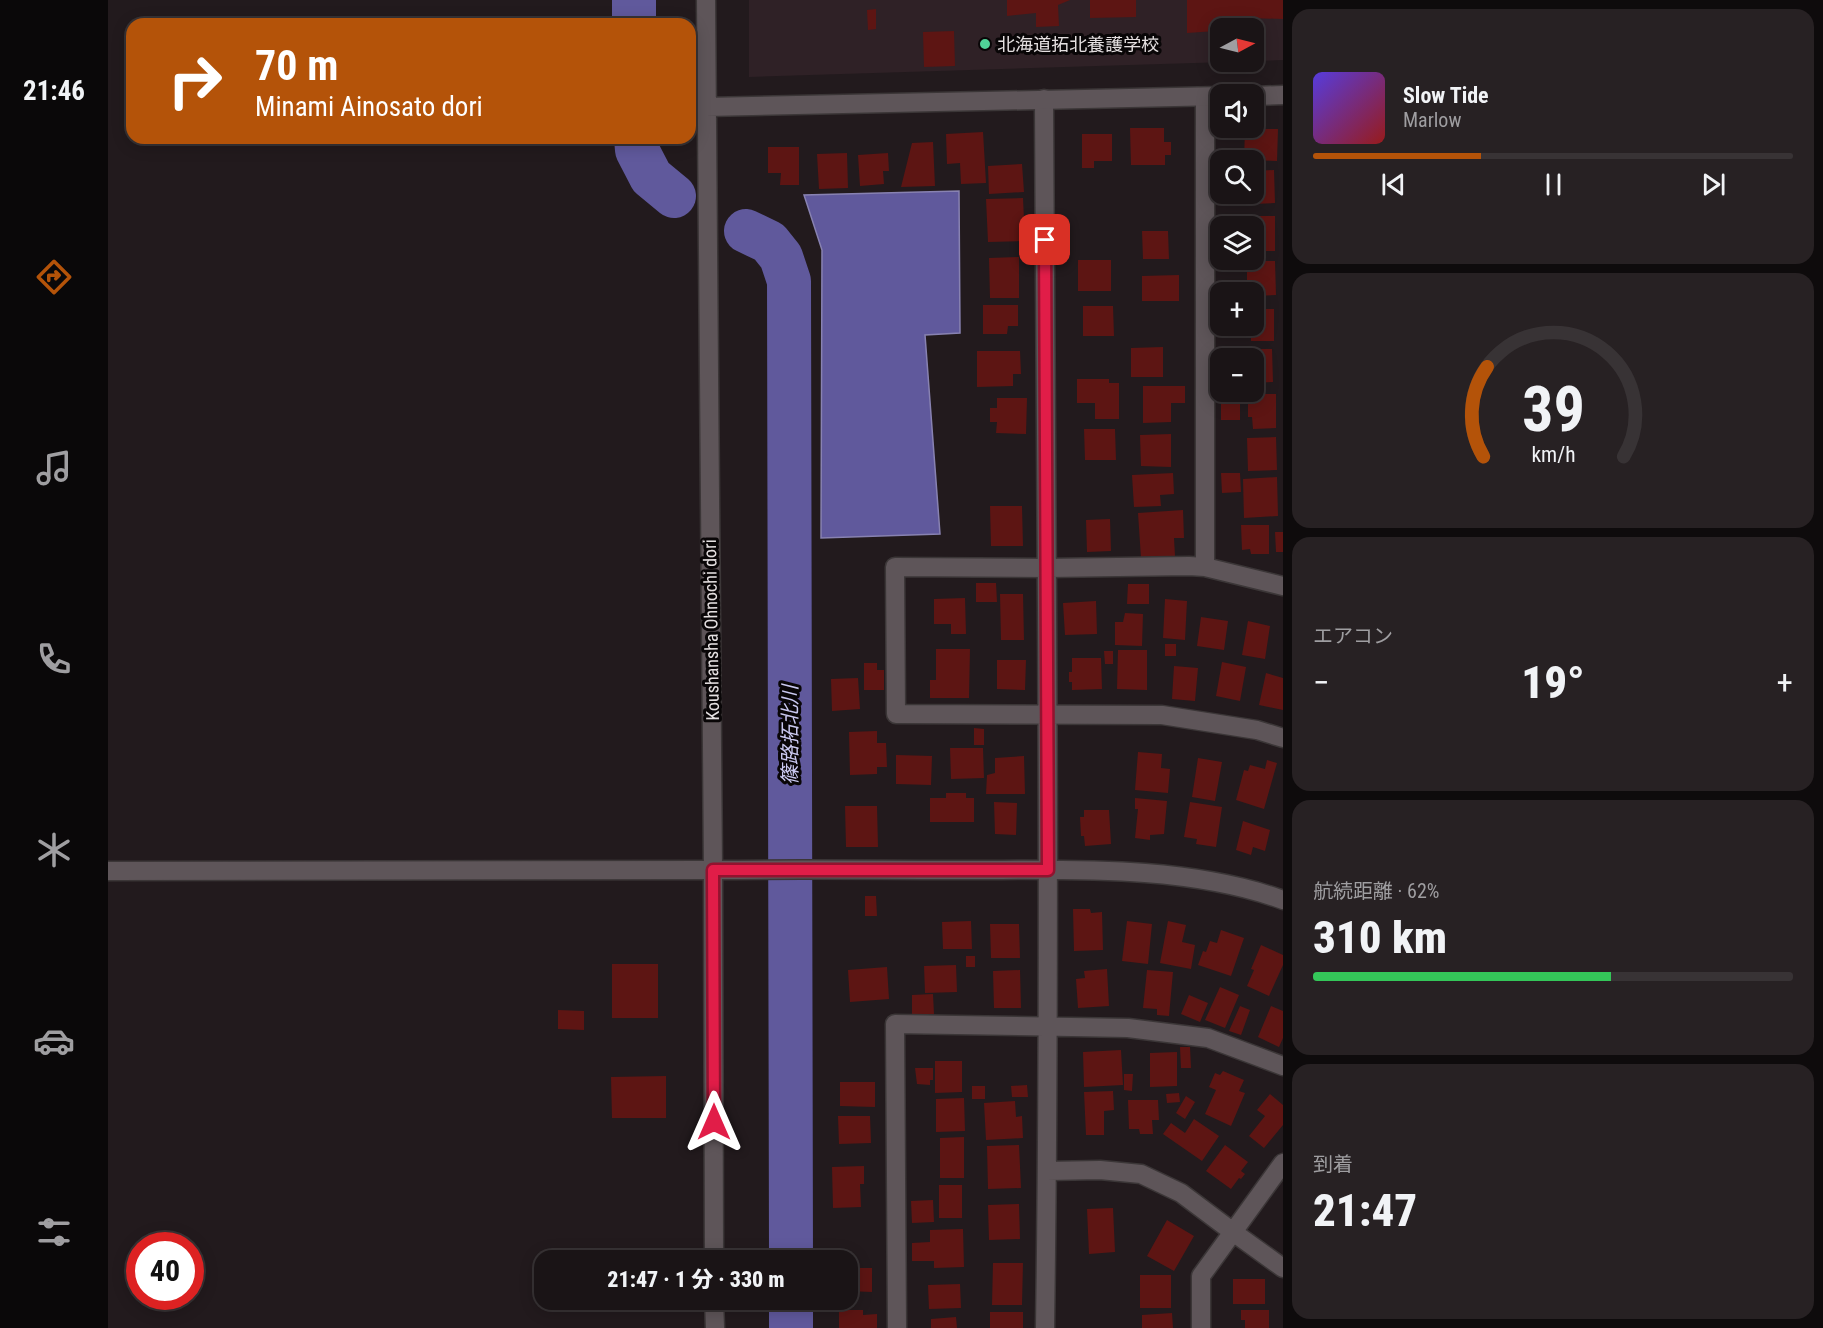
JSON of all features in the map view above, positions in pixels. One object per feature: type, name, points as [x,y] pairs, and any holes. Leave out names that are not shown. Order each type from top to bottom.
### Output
[{"type":"street","name":"Koushansha Ohnochi dori","points":[[706,0],[714,1250]]},
{"type":"street","points":[[1264,96],[1283,95]]},
{"type":"street","points":[[706,107],[1210,97]]},
{"type":"street","points":[[1044,99],[1048,870],[1045,1328]]},
{"type":"street","points":[[1205,567],[1212,138]]},
{"type":"street","points":[[1283,586],[1205,567],[1189,566],[895,567],[896,714],[1162,715],[1257,730],[1283,738]]},
{"type":"street","points":[[108,871],[1048,870],[1118,872],[1209,880],[1283,900]]},
{"type":"street","points":[[897,1328],[895,1024],[1128,1028],[1208,1038],[1283,1066]]},
{"type":"street","points":[[1201,1328],[1201,1276],[1283,1163]]},
{"type":"street","points":[[1047,1171],[1100,1170],[1141,1174],[1181,1193],[1283,1268]]},
{"type":"street","points":[[714,1310],[714,1328]]},
{"type":"shaded area","name":"北海道拓北養護学校","points":[[749,0],[1283,0],[1283,60],[1264,61],[1264,18],[1210,18],[1210,63],[749,77]]},
{"type":"shaded area","points":[[959,191],[960,333],[925,335],[940,534],[821,538],[822,250],[804,195]]},
{"type":"building","points":[[1007,0],[1070,0],[1058,5],[1059,26],[1036,27],[1036,13],[1007,16]]},
{"type":"building","points":[[1090,0],[1136,0],[1136,17],[1090,18]]},
{"type":"building","points":[[1187,0],[1283,0],[1283,19],[1216,17],[1210,18],[1210,31],[1187,33]]},
{"type":"building","points":[[876,9],[876,29],[868,30],[867,10]]},
{"type":"building","points":[[954,31],[955,66],[924,67],[923,32]]},
{"type":"building","points":[[1130,128],[1164,128],[1164,142],[1171,142],[1171,155],[1165,155],[1165,165],[1131,165]]},
{"type":"building","points":[[1264,129],[1278,129],[1277,161],[1264,161],[1264,150],[1244,150],[1245,138],[1264,138]]},
{"type":"building","points":[[983,132],[986,183],[961,184],[960,163],[947,164],[946,134]]},
{"type":"building","points":[[1082,134],[1112,134],[1112,161],[1094,161],[1094,168],[1082,168]]},
{"type":"building","points":[[933,142],[935,186],[901,187],[912,143]]},
{"type":"building","points":[[768,147],[799,147],[799,185],[780,185],[781,173],[768,173]]},
{"type":"building","points":[[847,153],[848,188],[819,189],[817,154]]},
{"type":"building","points":[[888,153],[889,171],[883,171],[884,184],[860,186],[858,155]]},
{"type":"building","points":[[1022,164],[1024,192],[989,194],[988,166]]},
{"type":"building","points":[[1264,170],[1274,170],[1275,203],[1264,203]]},
{"type":"building","points":[[1023,198],[1025,241],[988,242],[986,199]]},
{"type":"building","points":[[1264,216],[1275,216],[1275,251],[1264,251]]},
{"type":"building","points":[[1142,231],[1168,231],[1169,259],[1143,259]]},
{"type":"building","points":[[1019,257],[1019,298],[990,298],[989,258]]},
{"type":"building","points":[[1078,260],[1111,260],[1111,291],[1078,291]]},
{"type":"building","points":[[1264,261],[1275,261],[1276,295],[1264,296],[1264,282],[1247,282],[1247,270],[1264,270]]},
{"type":"building","points":[[1179,275],[1179,301],[1142,301],[1142,276]]},
{"type":"building","points":[[983,305],[1018,305],[1018,326],[1008,326],[1007,334],[983,334]]},
{"type":"building","points":[[1083,306],[1113,306],[1114,336],[1083,336]]},
{"type":"building","points":[[1264,309],[1274,309],[1274,341],[1251,341],[1251,336],[1264,336]]},
{"type":"building","points":[[1163,347],[1163,377],[1131,377],[1131,348]]},
{"type":"building","points":[[1264,349],[1272,349],[1273,382],[1264,382]]},
{"type":"building","points":[[977,351],[1020,351],[1021,374],[1013,374],[1013,386],[977,387]]},
{"type":"building","points":[[1077,379],[1109,379],[1109,383],[1119,383],[1119,419],[1095,419],[1095,403],[1077,403]]},
{"type":"building","points":[[1143,386],[1185,386],[1185,403],[1171,403],[1171,422],[1143,423]]},
{"type":"building","points":[[1264,394],[1276,394],[1276,428],[1253,429],[1252,417],[1248,417],[1248,402],[1264,402]]},
{"type":"building","points":[[997,398],[1027,398],[1026,434],[996,433],[997,422],[990,422],[990,408],[997,408]]},
{"type":"building","points":[[1221,402],[1240,402],[1240,420],[1221,420]]},
{"type":"building","points":[[1084,429],[1115,429],[1116,460],[1085,460]]},
{"type":"building","points":[[1171,434],[1171,467],[1141,466],[1140,435]]},
{"type":"building","points":[[1276,437],[1277,470],[1248,471],[1247,438]]},
{"type":"building","points":[[1173,473],[1174,494],[1160,495],[1161,506],[1134,507],[1132,475]]},
{"type":"building","points":[[1221,473],[1240,473],[1241,492],[1222,493]]},
{"type":"building","points":[[1277,477],[1278,516],[1244,518],[1243,479]]},
{"type":"building","points":[[990,506],[1022,506],[1023,546],[991,546]]},
{"type":"building","points":[[1183,510],[1184,538],[1174,538],[1175,556],[1141,558],[1138,513]]},
{"type":"building","points":[[1110,519],[1111,551],[1087,552],[1086,520]]},
{"type":"building","points":[[1241,525],[1269,525],[1269,554],[1251,554],[1250,549],[1242,550]]},
{"type":"building","points":[[1275,532],[1283,532],[1283,552],[1276,552]]},
{"type":"building","points":[[976,583],[996,583],[997,602],[976,602]]},
{"type":"building","points":[[1128,584],[1149,584],[1149,604],[1127,604]]},
{"type":"building","points":[[1000,594],[1023,594],[1024,640],[1001,640]]},
{"type":"building","points":[[965,598],[966,634],[951,634],[951,624],[934,624],[934,599]]},
{"type":"building","points":[[1165,599],[1187,601],[1185,640],[1163,638]]},
{"type":"building","points":[[1096,601],[1097,634],[1065,635],[1063,603]]},
{"type":"building","points":[[1125,613],[1143,614],[1142,646],[1115,645],[1115,622],[1123,622]]},
{"type":"building","points":[[1201,617],[1228,621],[1224,650],[1197,646]]},
{"type":"building","points":[[1248,621],[1270,626],[1265,659],[1242,655]]},
{"type":"building","points":[[1165,644],[1176,644],[1176,656],[1165,656]]},
{"type":"building","points":[[936,649],[970,649],[969,698],[930,698],[930,680],[936,680]]},
{"type":"building","points":[[1118,650],[1147,650],[1147,690],[1117,689]]},
{"type":"building","points":[[1104,651],[1113,651],[1113,664],[1105,664]]},
{"type":"building","points":[[1072,658],[1101,658],[1102,689],[1072,690],[1069,672],[1072,672]]},
{"type":"building","points":[[997,660],[1026,660],[1025,690],[997,689]]},
{"type":"building","points":[[1222,662],[1246,667],[1240,701],[1216,696]]},
{"type":"building","points":[[864,663],[877,663],[877,670],[884,670],[884,690],[864,690]]},
{"type":"building","points":[[1174,666],[1198,668],[1195,701],[1172,699]]},
{"type":"building","points":[[1266,673],[1283,678],[1283,710],[1259,705]]},
{"type":"building","points":[[858,678],[860,709],[832,711],[831,679]]},
{"type":"building","points":[[974,728],[984,729],[984,745],[974,745]]},
{"type":"building","points":[[877,731],[877,743],[886,743],[887,767],[877,767],[877,774],[850,775],[849,732]]},
{"type":"building","points":[[950,748],[983,748],[984,778],[951,779]]},
{"type":"building","points":[[1138,752],[1162,754],[1161,768],[1170,769],[1168,793],[1135,790]]},
{"type":"building","points":[[896,755],[932,756],[931,785],[896,784]]},
{"type":"building","points":[[1024,756],[1025,794],[986,794],[987,775],[995,773],[995,758]]},
{"type":"building","points":[[1198,758],[1222,762],[1215,801],[1192,797]]},
{"type":"building","points":[[1267,760],[1277,763],[1264,809],[1236,800],[1244,770],[1248,771],[1250,765],[1265,769]]},
{"type":"building","points":[[946,793],[966,793],[966,798],[974,798],[974,822],[930,822],[930,798],[946,798]]},
{"type":"building","points":[[1135,798],[1167,801],[1164,834],[1150,835],[1150,840],[1135,838],[1138,809],[1135,809]]},
{"type":"building","points":[[994,802],[1017,803],[1016,835],[995,834]]},
{"type":"building","points":[[1190,802],[1222,807],[1216,847],[1196,844],[1197,839],[1184,837]]},
{"type":"building","points":[[845,806],[877,806],[878,847],[846,847]]},
{"type":"building","points":[[1084,810],[1109,810],[1111,844],[1085,846],[1084,836],[1081,836],[1080,817],[1084,817]]},
{"type":"building","points":[[1243,821],[1270,830],[1265,851],[1253,847],[1251,855],[1236,850]]},
{"type":"building","points":[[865,896],[876,896],[877,916],[865,916]]},
{"type":"building","points":[[1073,909],[1090,909],[1091,913],[1102,912],[1103,950],[1074,951]]},
{"type":"building","points":[[971,921],[972,949],[943,949],[942,922]]},
{"type":"building","points":[[1127,921],[1152,924],[1148,964],[1122,961]]},
{"type":"building","points":[[1168,921],[1186,925],[1182,942],[1195,945],[1191,969],[1160,963]]},
{"type":"building","points":[[990,924],[1019,924],[1020,958],[991,958]]},
{"type":"building","points":[[1221,930],[1244,938],[1231,976],[1198,965],[1210,941],[1217,943]]},
{"type":"building","points":[[1261,945],[1283,955],[1283,965],[1269,996],[1247,986]]},
{"type":"building","points":[[966,956],[975,956],[975,967],[966,967]]},
{"type":"building","points":[[612,964],[658,964],[658,1018],[612,1018]]},
{"type":"building","points":[[956,965],[957,992],[925,993],[924,966]]},
{"type":"building","points":[[887,967],[889,999],[850,1002],[848,970]]},
{"type":"building","points":[[1107,969],[1109,1006],[1078,1008],[1076,979],[1085,978],[1084,971]]},
{"type":"building","points":[[1020,970],[1021,1008],[994,1008],[993,971]]},
{"type":"building","points":[[1147,970],[1173,972],[1169,1016],[1157,1015],[1157,1009],[1143,1008]]},
{"type":"building","points":[[1220,987],[1239,995],[1225,1028],[1205,1020]]},
{"type":"building","points":[[933,994],[934,1014],[912,1014],[912,995]]},
{"type":"building","points":[[1189,995],[1208,1003],[1200,1022],[1181,1014]]},
{"type":"building","points":[[1240,1006],[1250,1010],[1241,1035],[1229,1031]]},
{"type":"building","points":[[1271,1006],[1283,1011],[1283,1038],[1279,1047],[1258,1037]]},
{"type":"building","points":[[558,1010],[584,1011],[584,1030],[558,1029]]},
{"type":"building","points":[[1180,1047],[1190,1047],[1191,1068],[1181,1068]]},
{"type":"building","points":[[1121,1050],[1123,1085],[1084,1087],[1083,1052]]},
{"type":"building","points":[[1177,1052],[1177,1086],[1150,1087],[1150,1053]]},
{"type":"building","points":[[935,1061],[962,1061],[962,1092],[935,1093]]},
{"type":"building","points":[[915,1068],[933,1068],[933,1080],[930,1080],[930,1085],[917,1084]]},
{"type":"building","points":[[1223,1071],[1244,1080],[1239,1091],[1245,1093],[1231,1126],[1205,1114],[1216,1090],[1209,1087],[1215,1073],[1220,1075]]},
{"type":"building","points":[[1124,1074],[1133,1074],[1132,1091],[1124,1090]]},
{"type":"building","points":[[666,1076],[666,1118],[612,1118],[611,1077]]},
{"type":"building","points":[[840,1082],[875,1082],[875,1107],[840,1106]]},
{"type":"building","points":[[1027,1085],[1028,1097],[1012,1097],[1011,1086]]},
{"type":"building","points":[[972,1086],[985,1086],[985,1099],[972,1099]]},
{"type":"building","points":[[1113,1091],[1114,1110],[1104,1111],[1104,1135],[1086,1135],[1084,1092]]},
{"type":"building","points":[[1179,1093],[1180,1102],[1167,1103],[1166,1094]]},
{"type":"building","points":[[1270,1094],[1283,1105],[1283,1125],[1264,1148],[1249,1136],[1265,1116],[1257,1110]]},
{"type":"building","points":[[1186,1096],[1195,1102],[1185,1119],[1176,1113]]},
{"type":"building","points":[[964,1098],[965,1131],[936,1132],[936,1099]]},
{"type":"building","points":[[1128,1100],[1158,1100],[1159,1120],[1152,1120],[1153,1134],[1140,1134],[1139,1129],[1129,1129]]},
{"type":"building","points":[[1015,1101],[1016,1117],[1022,1116],[1023,1138],[986,1140],[984,1103]]},
{"type":"building","points":[[838,1116],[870,1116],[871,1143],[839,1144]]},
{"type":"building","points":[[1194,1119],[1219,1136],[1202,1161],[1163,1134],[1171,1123],[1185,1133]]},
{"type":"building","points":[[964,1137],[964,1178],[940,1178],[940,1138]]},
{"type":"building","points":[[1019,1145],[1021,1188],[988,1189],[987,1146]]},
{"type":"building","points":[[1225,1145],[1248,1162],[1241,1171],[1245,1174],[1231,1189],[1206,1171]]},
{"type":"building","points":[[864,1166],[864,1184],[860,1184],[861,1207],[833,1208],[832,1167]]},
{"type":"building","points":[[939,1185],[962,1185],[962,1218],[939,1218]]},
{"type":"building","points":[[933,1200],[934,1222],[912,1223],[911,1201]]},
{"type":"building","points":[[1019,1204],[1020,1239],[989,1240],[988,1205]]},
{"type":"building","points":[[1113,1208],[1115,1252],[1089,1254],[1087,1209]]},
{"type":"building","points":[[1167,1220],[1194,1236],[1174,1271],[1147,1256]]},
{"type":"building","points":[[963,1229],[964,1267],[934,1268],[934,1261],[912,1261],[912,1243],[930,1242],[930,1230]]},
{"type":"building","points":[[993,1263],[1023,1263],[1022,1305],[992,1305]]},
{"type":"building","points":[[858,1268],[872,1268],[872,1292],[858,1291]]},
{"type":"building","points":[[1140,1275],[1171,1275],[1171,1308],[1140,1308]]},
{"type":"building","points":[[1233,1279],[1265,1279],[1265,1304],[1233,1304]]},
{"type":"building","points":[[960,1284],[961,1308],[929,1309],[928,1285]]},
{"type":"building","points":[[839,1310],[863,1310],[863,1315],[877,1314],[877,1328],[839,1328]]},
{"type":"building","points":[[1241,1310],[1269,1310],[1269,1328],[1245,1328],[1245,1320],[1241,1320]]},
{"type":"building","points":[[990,1312],[1023,1312],[1023,1328],[990,1328]]},
{"type":"building","points":[[1172,1313],[1173,1328],[1142,1328],[1142,1315]]},
{"type":"building","points":[[956,1317],[957,1328],[931,1328],[931,1319]]},
{"type":"waterway","name":"篠路拓北川","points":[[634,0],[634,18]]},
{"type":"waterway","name":"篠路拓北川","points":[[636,144],[637,150],[651,177],[674,196]]},
{"type":"waterway","name":"篠路拓北川","points":[[746,231],[769,242],[781,257],[789,281],[791,1250]]},
{"type":"waterway","name":"篠路拓北川","points":[[791,1310],[791,1328]]},
{"type":"place","name":"北海道拓北養護学校","points":[[985,44]]},
{"type":"route","points":[[714,1122],[713,870],[1048,870],[1045,240]]}]
